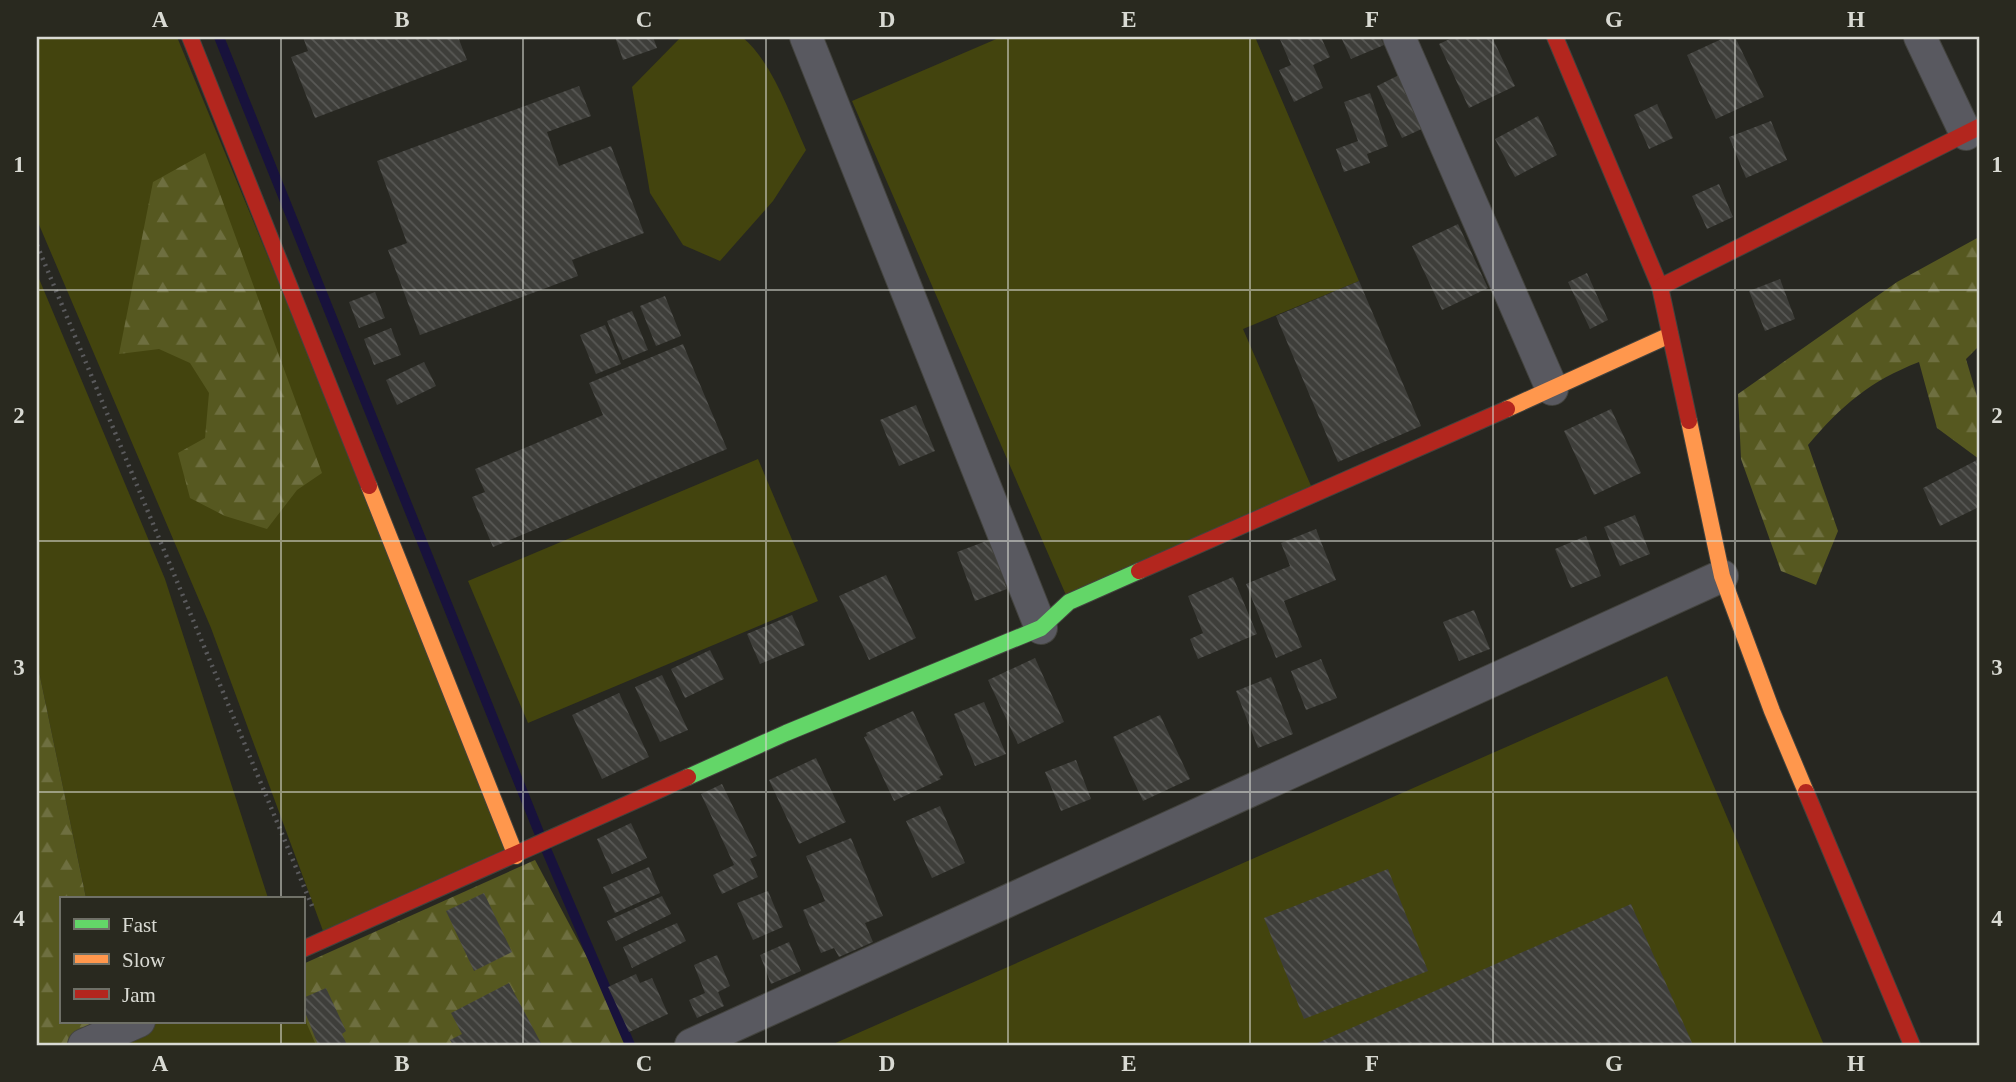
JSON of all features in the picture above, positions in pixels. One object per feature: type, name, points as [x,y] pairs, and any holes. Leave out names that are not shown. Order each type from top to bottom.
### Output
[{"type":"street","points":[[190,37],[516,856]]},
{"type":"street","points":[[806,37],[1041,628]]},
{"type":"street","points":[[1399,37],[1552,389]]},
{"type":"street","points":[[1555,37],[1660,287],[1722,576],[1772,711],[1912,1045]]},
{"type":"street","points":[[1660,287],[1973,130],[1920,37]]},
{"type":"street","points":[[304,949],[786,733],[1041,628],[1069,602],[1552,389],[1670,334]]},
{"type":"street","points":[[691,1045],[1722,576]]},
{"type":"street","points":[[84,1045],[134,1023]]},
{"type":"path","points":[[37,245],[326,939]]},
{"type":"shaded area","points":[[37,37],[177,37],[516,856],[326,939],[211,628],[37,220]]},
{"type":"shaded area","points":[[681,37],[742,37],[753,47],[771,74],[806,150],[773,201],[720,261],[683,245],[650,193],[632,87]]},
{"type":"shaded area","points":[[1001,37],[1255,37],[1359,281],[1243,329],[1315,495],[1069,602],[852,101]]},
{"type":"shaded area","points":[[37,274],[165,579],[268,897],[86,897],[37,662]]},
{"type":"shaded area","points":[[758,459],[818,601],[528,723],[468,581]]},
{"type":"shaded area","points":[[1667,676],[1824,1045],[831,1045]]},
{"type":"shaded area","points":[[304,993],[323,1045],[121,1045],[114,1023],[304,1023]]},
{"type":"green space","points":[[205,153],[322,473],[297,490],[267,529],[225,516],[190,498],[178,453],[205,438],[209,393],[190,363],[159,349],[119,354],[153,182]]},
{"type":"green space","points":[[1979,237],[1979,346],[1966,359],[1979,403],[1979,459],[1937,428],[1919,362],[1886,377],[1845,406],[1808,445],[1838,531],[1816,585],[1781,571],[1741,459],[1738,394],[1897,282]]},
{"type":"green space","points":[[37,662],[86,897],[60,897],[60,1023],[112,1023],[117,1045],[37,1045]]},
{"type":"green space","points":[[535,860],[634,1045],[316,1045],[304,1017],[304,964]]},
{"type":"building","points":[[303,37],[458,37],[467,60],[315,118],[291,57],[308,51]]},
{"type":"building","points":[[615,37],[653,37],[657,48],[623,60]]},
{"type":"building","points":[[1279,37],[1321,37],[1330,57],[1313,65],[1323,88],[1294,102],[1279,70],[1291,65]]},
{"type":"building","points":[[1341,37],[1380,37],[1384,45],[1351,59]]},
{"type":"building","points":[[1454,37],[1492,37],[1515,86],[1469,108],[1439,44]]},
{"type":"building","points":[[1726,37],[1735,37],[1764,97],[1716,119],[1687,55]]},
{"type":"building","points":[[1401,74],[1426,127],[1402,138],[1377,86]]},
{"type":"building","points":[[579,86],[591,116],[547,132],[559,166],[611,146],[644,233],[572,260],[578,276],[420,335],[388,250],[407,243],[377,161]]},
{"type":"building","points":[[1370,93],[1388,146],[1367,154],[1370,163],[1344,172],[1336,149],[1358,141],[1344,102]]},
{"type":"building","points":[[1657,104],[1673,138],[1649,149],[1634,115]]},
{"type":"building","points":[[1538,116],[1557,155],[1515,177],[1495,139]]},
{"type":"building","points":[[1771,121],[1787,160],[1746,178],[1729,137]]},
{"type":"building","points":[[1719,184],[1733,217],[1707,229],[1692,196]]},
{"type":"building","points":[[1458,224],[1488,288],[1442,310],[1412,246]]},
{"type":"building","points":[[1587,273],[1608,320],[1590,329],[1568,282]]},
{"type":"building","points":[[1780,279],[1795,319],[1765,331],[1749,291]]},
{"type":"building","points":[[1359,281],[1421,426],[1338,462],[1276,316]]},
{"type":"building","points":[[375,292],[385,318],[359,328],[349,302]]},
{"type":"building","points":[[665,296],[681,336],[656,346],[640,306]]},
{"type":"building","points":[[632,311],[648,350],[623,360],[607,321]]},
{"type":"building","points":[[605,325],[621,364],[596,374],[580,335]]},
{"type":"building","points":[[391,328],[401,355],[374,365],[364,339]]},
{"type":"building","points":[[683,344],[727,449],[493,547],[472,497],[485,492],[475,469],[603,415],[589,383]]},
{"type":"building","points":[[424,362],[436,386],[397,405],[386,380]]},
{"type":"building","points":[[916,405],[935,451],[899,466],[880,420]]},
{"type":"building","points":[[1611,409],[1641,473],[1594,495],[1564,431]]},
{"type":"building","points":[[1979,459],[1979,507],[1940,526],[1923,488]]},
{"type":"building","points":[[1635,515],[1650,554],[1620,566],[1604,527]]},
{"type":"building","points":[[1316,529],[1336,580],[1284,601],[1302,647],[1276,658],[1246,584],[1290,566],[1281,543]]},
{"type":"building","points":[[1586,536],[1601,576],[1571,588],[1555,549]]},
{"type":"building","points":[[989,540],[1007,589],[975,601],[957,552]]},
{"type":"building","points":[[886,575],[916,638],[869,660],[839,596]]},
{"type":"building","points":[[1233,577],[1257,634],[1198,659],[1190,639],[1203,633],[1188,596]]},
{"type":"building","points":[[1474,610],[1490,649],[1459,661],[1443,622]]},
{"type":"building","points":[[792,615],[805,645],[760,664],[747,634]]},
{"type":"building","points":[[710,650],[724,679],[685,698],[671,669]]},
{"type":"building","points":[[1035,658],[1064,722],[1018,744],[988,680]]},
{"type":"building","points":[[1321,659],[1337,698],[1306,710],[1291,671]]},
{"type":"building","points":[[662,675],[688,730],[660,742],[635,687]]},
{"type":"building","points":[[1271,677],[1293,734],[1258,748],[1236,691]]},
{"type":"building","points":[[619,693],[649,757],[602,779],[572,715]]},
{"type":"building","points":[[984,702],[1006,754],[975,766],[954,714]]},
{"type":"building","points":[[913,711],[943,775],[939,777],[941,779],[894,801],[864,737],[867,736],[866,733]]},
{"type":"building","points":[[1160,715],[1190,779],[1143,801],[1113,737]]},
{"type":"building","points":[[816,758],[846,822],[799,844],[769,780]]},
{"type":"building","points":[[1076,760],[1091,799],[1061,811],[1045,772]]},
{"type":"building","points":[[722,784],[757,856],[750,859],[758,877],[722,894],[713,875],[734,865],[701,794]]},
{"type":"building","points":[[940,806],[965,863],[932,878],[906,821]]},
{"type":"building","points":[[631,823],[647,858],[612,874],[597,839]]},
{"type":"building","points":[[851,838],[883,916],[865,923],[873,942],[839,957],[834,948],[821,953],[803,910],[825,901],[806,856]]},
{"type":"building","points":[[649,867],[660,893],[615,913],[603,887]]},
{"type":"building","points":[[1388,869],[1428,971],[1304,1019],[1264,918]]},
{"type":"building","points":[[768,891],[783,927],[753,940],[737,903]]},
{"type":"building","points":[[484,893],[512,952],[474,971],[446,911]]},
{"type":"building","points":[[662,896],[671,914],[616,941],[607,921]]},
{"type":"building","points":[[1631,904],[1693,1045],[1313,1045]]},
{"type":"building","points":[[677,923],[686,941],[632,968],[623,947]]},
{"type":"building","points":[[789,942],[801,971],[771,984],[760,955]]},
{"type":"building","points":[[717,955],[730,986],[718,992],[724,1006],[697,1018],[689,1000],[705,993],[694,965]]},
{"type":"building","points":[[636,974],[640,983],[652,978],[668,1014],[629,1032],[608,987]]},
{"type":"building","points":[[509,983],[542,1045],[453,1045],[450,1040],[462,1034],[451,1013]]},
{"type":"building","points":[[326,988],[346,1031],[342,1034],[347,1045],[318,1045],[304,1010],[304,998]]},
{"type":"waterway","points":[[219,37],[540,835]]},
{"type":"waterway","points":[[546,849],[630,1045]]},
{"type":"traffic: fast","points":[[688,777],[786,733],[1041,628],[1069,602],[1139,571]]},
{"type":"traffic: slow","points":[[1507,409],[1670,335]]},
{"type":"traffic: slow","points":[[1689,421],[1722,576],[1772,711],[1806,792]]},
{"type":"traffic: slow","points":[[369,486],[516,856]]},
{"type":"traffic: jam","points":[[190,37],[369,486]]},
{"type":"traffic: jam","points":[[1555,37],[1660,287],[1689,421]]},
{"type":"traffic: jam","points":[[1660,287],[1979,127]]},
{"type":"traffic: jam","points":[[1139,571],[1507,409]]},
{"type":"traffic: jam","points":[[304,949],[688,777]]},
{"type":"traffic: jam","points":[[1806,792],[1912,1045]]}]
